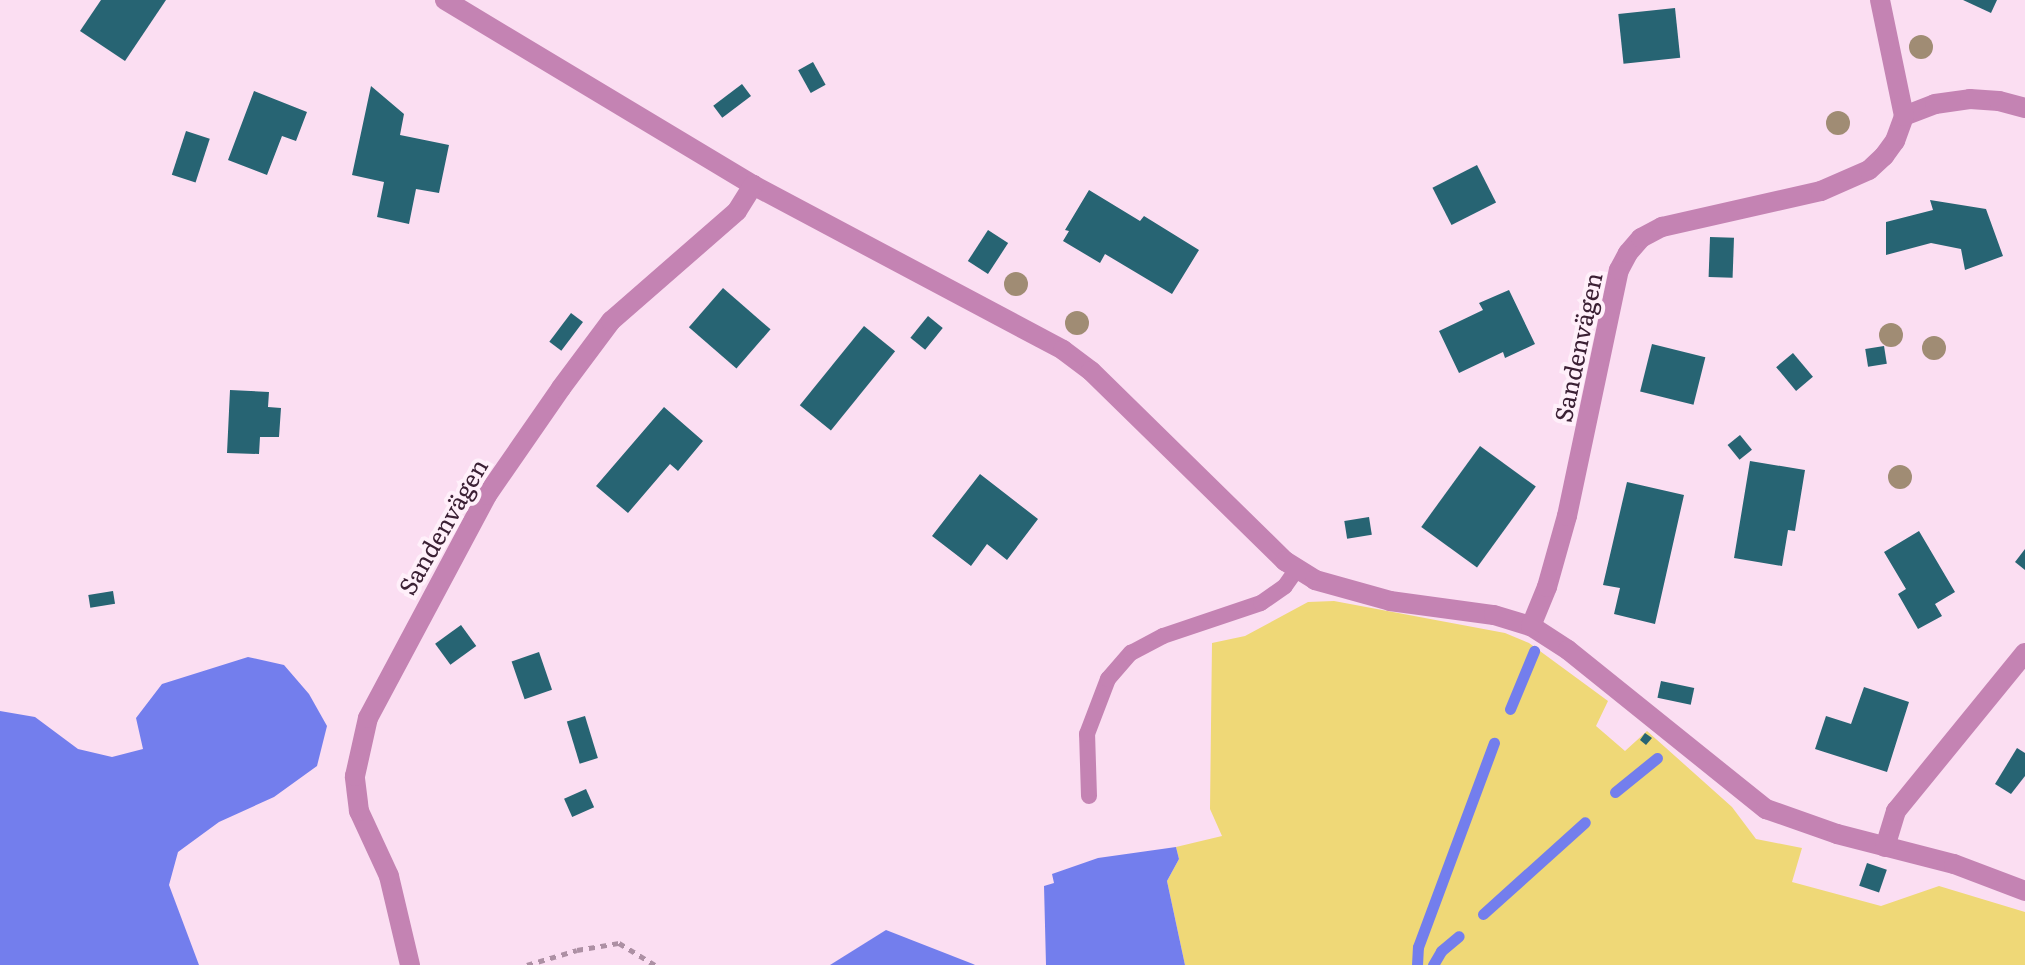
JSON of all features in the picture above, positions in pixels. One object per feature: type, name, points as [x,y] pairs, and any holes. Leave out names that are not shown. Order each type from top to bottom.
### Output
[{"type":"street","points":[[1880,0],[1904,116],[1935,104],[1970,99],[1999,101],[2025,108]]},
{"type":"street","points":[[453,2],[753,185],[1063,350],[1091,371],[1297,569],[1337,588],[1390,601],[1494,615],[1531,626],[1568,650],[1766,809],[1885,847],[1954,864],[2025,891]]},
{"type":"street","name":"Sandenvägen","points":[[1531,626],[1547,587],[1567,516],[1619,270],[1628,253],[1641,238],[1662,227],[1821,191],[1869,170],[1895,141],[1904,116]]},
{"type":"street","name":"Sandenvägen","points":[[410,965],[389,876],[359,811],[355,776],[368,718],[487,495],[561,388],[611,321],[737,211],[753,185]]},
{"type":"street","points":[[1885,847],[1896,811],[2025,653]]},
{"type":"lane","points":[[1089,796],[1087,734],[1108,679],[1131,653],[1163,636],[1261,603],[1285,586],[1297,569]]},
{"type":"path","points":[[527,965],[577,950],[619,943],[655,965]]},
{"type":"shaded area","points":[[1334,601],[1505,633],[1529,643],[1608,701],[1596,726],[1625,751],[1647,731],[1732,807],[1756,839],[1802,848],[1792,882],[1881,906],[1939,886],[2025,912],[2025,965],[1185,965],[1167,881],[1179,859],[1176,847],[1222,836],[1210,809],[1212,643],[1245,636],[1308,602]]},
{"type":"water","points":[[248,657],[284,665],[309,694],[327,726],[317,766],[274,797],[219,822],[178,852],[169,885],[199,965],[0,965],[0,711],[35,717],[78,749],[112,757],[143,749],[136,718],[162,684]]},
{"type":"water","points":[[1176,847],[1179,859],[1167,881],[1185,965],[1046,965],[1044,886],[1054,883],[1052,874],[1098,858]]},
{"type":"water","points":[[886,930],[973,964],[975,965],[830,965]]},
{"type":"building","points":[[101,0],[166,0],[125,61],[80,31]]},
{"type":"building","points":[[1963,0],[1997,0],[1991,13]]},
{"type":"building","points":[[1675,8],[1680,58],[1624,64],[1618,14]]},
{"type":"building","points":[[813,62],[826,85],[811,93],[798,70]]},
{"type":"building","points":[[742,84],[751,96],[722,118],[713,106]]},
{"type":"building","points":[[371,86],[404,114],[400,135],[449,145],[439,193],[416,189],[409,224],[377,217],[384,182],[352,175]]},
{"type":"building","points":[[254,91],[307,112],[296,141],[282,136],[267,175],[228,160]]},
{"type":"building","points":[[186,131],[210,139],[196,182],[172,175]]},
{"type":"building","points":[[1477,165],[1496,202],[1452,225],[1432,188]]},
{"type":"building","points":[[1089,190],[1140,221],[1144,216],[1199,250],[1172,294],[1105,254],[1100,263],[1063,241],[1069,231],[1065,230]]},
{"type":"building","points":[[1930,200],[1986,209],[2003,256],[1965,270],[1961,249],[1931,243],[1886,255],[1886,222],[1933,210]]},
{"type":"building","points":[[988,230],[1008,243],[988,274],[968,261]]},
{"type":"building","points":[[1710,237],[1734,238],[1733,278],[1709,277]]},
{"type":"building","points":[[723,288],[771,329],[736,369],[689,327]]},
{"type":"building","points":[[1509,290],[1535,344],[1505,358],[1503,352],[1459,373],[1439,331],[1483,310],[1479,303]]},
{"type":"building","points":[[571,313],[583,322],[561,351],[549,342]]},
{"type":"building","points":[[928,316],[943,328],[925,350],[910,338]]},
{"type":"building","points":[[864,326],[895,351],[831,430],[800,405]]},
{"type":"building","points":[[1652,344],[1705,357],[1694,405],[1640,392]]},
{"type":"building","points":[[1884,346],[1887,364],[1868,367],[1865,349]]},
{"type":"building","points":[[1793,353],[1813,377],[1796,391],[1776,367]]},
{"type":"building","points":[[230,390],[269,392],[268,407],[281,408],[279,437],[260,437],[259,454],[227,453]]},
{"type":"building","points":[[664,407],[703,441],[678,471],[670,464],[628,513],[596,486]]},
{"type":"building","points":[[1740,435],[1752,450],[1740,460],[1728,445]]},
{"type":"building","points":[[1480,446],[1536,487],[1477,567],[1421,527]]},
{"type":"building","points":[[1750,461],[1805,470],[1795,531],[1788,530],[1782,566],[1734,558]]},
{"type":"building","points":[[980,474],[1038,519],[1007,560],[987,544],[971,566],[932,536]]},
{"type":"building","points":[[1627,482],[1684,495],[1655,624],[1614,614],[1620,588],[1603,585]]},
{"type":"building","points":[[1369,517],[1372,535],[1347,539],[1344,521]]},
{"type":"building","points":[[1919,531],[1955,592],[1935,604],[1942,616],[1918,629],[1898,594],[1906,589],[1884,552]]},
{"type":"building","points":[[2025,549],[2025,570],[2015,562]]},
{"type":"building","points":[[113,591],[115,604],[90,608],[88,595]]},
{"type":"building","points":[[461,625],[476,646],[450,665],[435,644]]},
{"type":"building","points":[[539,652],[552,690],[525,699],[512,661]]},
{"type":"building","points":[[1661,681],[1694,688],[1691,705],[1657,698]]},
{"type":"building","points":[[1864,687],[1909,702],[1887,772],[1815,749],[1826,716],[1851,724]]},
{"type":"building","points":[[585,716],[598,758],[580,764],[567,722]]},
{"type":"building","points":[[1645,733],[1652,738],[1646,745],[1640,740]]},
{"type":"building","points":[[2017,748],[2025,753],[2025,776],[2011,794],[1995,784]]},
{"type":"building","points":[[586,789],[594,807],[572,817],[564,799]]},
{"type":"building","points":[[1867,863],[1887,870],[1879,893],[1859,886]]},
{"type":"waterway","points":[[1510,709],[1534,651]]},
{"type":"waterway","points":[[1417,965],[1418,947],[1494,743]]},
{"type":"waterway","points":[[1615,792],[1657,758]]},
{"type":"waterway","points":[[1483,914],[1585,822]]},
{"type":"waterway","points":[[1433,965],[1441,951],[1459,936]]}]
